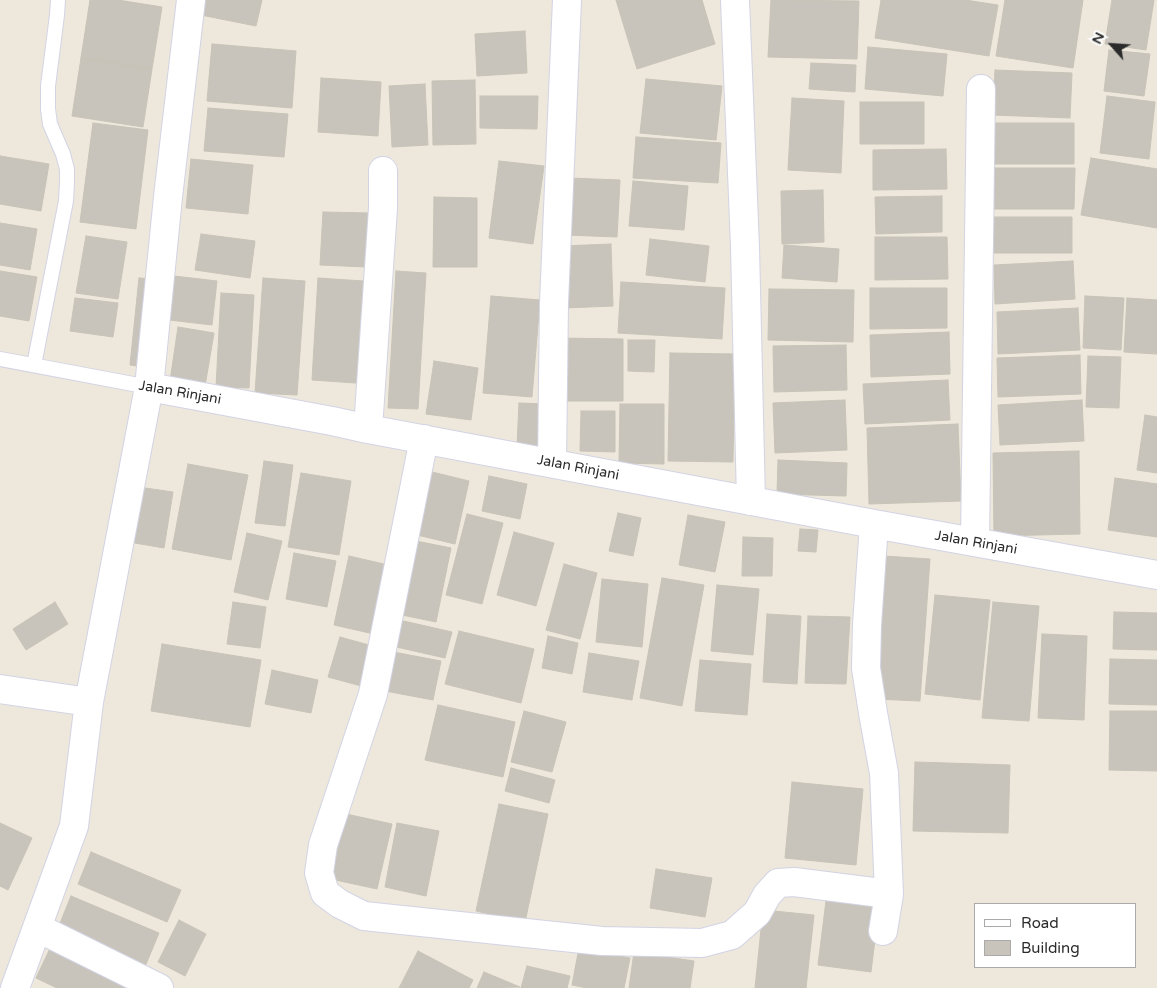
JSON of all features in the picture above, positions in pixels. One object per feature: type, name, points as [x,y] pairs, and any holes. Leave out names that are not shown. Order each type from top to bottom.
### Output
[{"type":"street","points":[[15,988],[74,826],[89,702],[149,387],[168,197],[192,0]]},
{"type":"street","points":[[552,463],[554,303],[567,0]]},
{"type":"street","points":[[734,0],[745,247],[751,501]]},
{"type":"street","points":[[975,542],[981,89]]},
{"type":"street","points":[[368,428],[383,208],[383,171]]},
{"type":"street","name":"Jalan Rinjani","points":[[149,387],[874,524],[1157,575]]},
{"type":"street","points":[[424,439],[373,694],[323,845],[319,873],[325,893],[340,904],[364,916],[602,942],[702,943],[732,935],[756,914],[778,883],[794,882],[889,894]]},
{"type":"street","points":[[874,524],[866,668],[884,773],[889,894],[883,931]]},
{"type":"street","points":[[0,689],[89,702]]},
{"type":"street","points":[[38,928],[159,988]]},
{"type":"lane","points":[[34,365],[68,183],[67,169],[50,124],[48,109],[48,86],[58,0]]},
{"type":"lane","name":"Jalan Rinjani","points":[[0,359],[149,387]]},
{"type":"building","points":[[90,0],[118,0],[162,7],[152,69],[81,58]]},
{"type":"building","points":[[204,0],[262,0],[256,26],[201,15]]},
{"type":"building","points":[[616,0],[702,0],[715,44],[637,69]]},
{"type":"building","points":[[771,0],[859,1],[857,59],[768,57]]},
{"type":"building","points":[[881,0],[965,0],[998,5],[989,56],[875,38]]},
{"type":"building","points":[[1005,0],[1083,0],[1073,68],[996,56]]},
{"type":"building","points":[[1112,0],[1154,0],[1146,50],[1105,44]]},
{"type":"building","points":[[525,31],[527,73],[477,76],[475,34]]},
{"type":"building","points":[[212,44],[296,51],[292,108],[207,101]]},
{"type":"building","points":[[868,47],[947,54],[943,96],[865,89]]},
{"type":"building","points":[[1109,50],[1150,54],[1144,96],[1104,91]]},
{"type":"building","points":[[81,58],[152,69],[143,127],[72,116]]},
{"type":"building","points":[[811,63],[856,65],[855,92],[809,89]]},
{"type":"building","points":[[995,70],[1072,73],[1070,118],[993,115]]},
{"type":"building","points":[[321,78],[381,82],[378,136],[318,132]]},
{"type":"building","points":[[646,79],[722,86],[716,140],[640,133]]},
{"type":"building","points":[[475,80],[476,144],[433,145],[432,81]]},
{"type":"building","points":[[425,84],[428,145],[392,147],[389,86]]},
{"type":"building","points":[[480,96],[538,96],[537,129],[480,128]]},
{"type":"building","points":[[1107,96],[1155,102],[1149,159],[1100,153]]},
{"type":"building","points":[[792,98],[844,101],[841,173],[788,170]]},
{"type":"building","points":[[860,102],[924,102],[924,144],[860,144]]},
{"type":"building","points":[[208,108],[288,114],[284,157],[204,151]]},
{"type":"building","points":[[93,123],[148,130],[136,229],[80,222]]},
{"type":"building","points":[[993,123],[1074,123],[1074,164],[993,164]]},
{"type":"building","points":[[636,137],[721,143],[718,183],[633,178]]},
{"type":"building","points":[[946,149],[947,189],[873,190],[873,150]]},
{"type":"building","points":[[0,156],[49,164],[41,211],[0,204]]},
{"type":"building","points":[[1091,158],[1157,169],[1157,228],[1081,215]]},
{"type":"building","points":[[191,159],[253,165],[248,214],[186,208]]},
{"type":"building","points":[[499,161],[544,166],[533,244],[489,238]]},
{"type":"building","points":[[992,168],[1075,168],[1074,209],[992,209]]},
{"type":"building","points":[[569,178],[620,180],[617,237],[566,235]]},
{"type":"building","points":[[633,181],[688,186],[684,230],[629,226]]},
{"type":"building","points":[[823,190],[824,242],[782,244],[781,191]]},
{"type":"building","points":[[942,196],[942,232],[876,234],[875,197]]},
{"type":"building","points":[[434,197],[477,198],[477,267],[433,267]]},
{"type":"building","points":[[323,212],[369,213],[367,267],[320,265]]},
{"type":"building","points":[[992,217],[1072,217],[1072,253],[992,253]]},
{"type":"building","points":[[0,223],[37,229],[30,270],[0,265]]},
{"type":"building","points":[[201,234],[255,241],[250,278],[195,270]]},
{"type":"building","points":[[86,236],[127,242],[118,299],[76,293]]},
{"type":"building","points":[[875,237],[947,237],[948,279],[875,280]]},
{"type":"building","points":[[650,239],[709,246],[705,282],[646,275]]},
{"type":"building","points":[[611,244],[613,306],[565,308],[563,246]]},
{"type":"building","points":[[784,245],[839,249],[837,282],[782,278]]},
{"type":"building","points":[[1073,261],[1075,299],[995,304],[994,265]]},
{"type":"building","points":[[0,271],[37,277],[29,321],[0,316]]},
{"type":"building","points":[[396,271],[426,273],[418,409],[388,408]]},
{"type":"building","points":[[174,276],[217,281],[212,325],[169,320]]},
{"type":"building","points":[[139,278],[153,279],[144,367],[130,365]]},
{"type":"building","points":[[263,278],[305,281],[297,395],[255,393]]},
{"type":"building","points":[[318,278],[363,281],[356,383],[312,380]]},
{"type":"building","points":[[621,282],[725,288],[722,339],[618,333]]},
{"type":"building","points":[[870,288],[947,288],[947,328],[870,329]]},
{"type":"building","points":[[769,289],[854,290],[853,342],[768,340]]},
{"type":"building","points":[[221,293],[254,295],[249,388],[216,387]]},
{"type":"building","points":[[491,296],[540,300],[532,397],[483,393]]},
{"type":"building","points":[[1085,296],[1124,298],[1121,350],[1083,348]]},
{"type":"building","points":[[75,298],[118,303],[113,337],[70,331]]},
{"type":"building","points":[[1127,298],[1157,300],[1157,354],[1124,352]]},
{"type":"building","points":[[1078,308],[1080,350],[998,354],[997,312]]},
{"type":"building","points":[[178,327],[214,333],[205,386],[170,381]]},
{"type":"building","points":[[949,332],[950,374],[871,377],[870,335]]},
{"type":"building","points":[[558,338],[623,339],[623,401],[558,401]]},
{"type":"building","points":[[628,340],[655,340],[654,372],[628,371]]},
{"type":"building","points":[[846,345],[847,390],[774,392],[773,346]]},
{"type":"building","points":[[670,353],[735,354],[733,462],[668,461]]},
{"type":"building","points":[[1080,355],[1081,394],[998,397],[997,358]]},
{"type":"building","points":[[1088,356],[1121,357],[1119,408],[1086,407]]},
{"type":"building","points":[[434,361],[478,368],[471,420],[426,414]]},
{"type":"building","points":[[948,380],[950,420],[865,424],[863,384]]},
{"type":"building","points":[[845,400],[847,450],[775,453],[773,403]]},
{"type":"building","points":[[1082,400],[1084,441],[1000,445],[998,405]]},
{"type":"building","points":[[519,403],[546,404],[545,447],[517,446]]},
{"type":"building","points":[[620,404],[664,404],[664,464],[619,463]]},
{"type":"building","points":[[581,411],[615,411],[615,452],[580,451]]},
{"type":"building","points":[[1145,415],[1157,417],[1157,473],[1137,470]]},
{"type":"building","points":[[958,424],[961,501],[869,504],[867,428]]},
{"type":"building","points":[[1079,451],[1080,534],[994,536],[993,453]]},
{"type":"building","points":[[778,460],[847,463],[846,496],[777,494]]},
{"type":"building","points":[[264,461],[293,465],[285,526],[255,523]]},
{"type":"building","points":[[188,464],[248,475],[231,560],[172,549]]},
{"type":"building","points":[[428,471],[469,481],[455,544],[413,534]]},
{"type":"building","points":[[301,473],[351,481],[339,555],[288,547]]},
{"type":"building","points":[[489,476],[527,484],[520,519],[482,511]]},
{"type":"building","points":[[1115,478],[1157,484],[1157,537],[1108,530]]},
{"type":"building","points":[[138,487],[173,492],[164,548],[129,542]]},
{"type":"building","points":[[618,513],[641,518],[633,556],[609,551]]},
{"type":"building","points":[[467,514],[503,523],[482,604],[446,595]]},
{"type":"building","points":[[688,515],[725,522],[715,572],[679,565]]},
{"type":"building","points":[[800,529],[818,530],[816,552],[798,551]]},
{"type":"building","points":[[514,532],[554,543],[536,606],[497,595]]},
{"type":"building","points":[[247,533],[282,541],[268,600],[234,592]]},
{"type":"building","points":[[743,537],[773,538],[772,576],[742,576]]},
{"type":"building","points":[[411,540],[451,548],[436,622],[397,614]]},
{"type":"building","points":[[294,553],[336,561],[327,607],[286,599]]},
{"type":"building","points":[[349,556],[388,565],[374,634],[334,625]]},
{"type":"building","points":[[884,556],[930,559],[920,701],[875,699]]},
{"type":"building","points":[[564,564],[597,573],[580,639],[546,630]]},
{"type":"building","points":[[662,578],[704,585],[682,706],[640,698]]},
{"type":"building","points":[[602,579],[648,584],[642,647],[596,642]]},
{"type":"building","points":[[717,585],[759,589],[753,655],[711,651]]},
{"type":"building","points":[[935,595],[990,600],[980,700],[925,694]]},
{"type":"building","points":[[55,602],[68,624],[26,650],[13,629]]},
{"type":"building","points":[[233,602],[266,607],[260,648],[227,644]]},
{"type":"building","points":[[993,602],[1039,606],[1029,721],[982,718]]},
{"type":"building","points":[[1114,612],[1157,613],[1157,650],[1113,649]]},
{"type":"building","points":[[767,614],[801,616],[797,684],[763,682]]},
{"type":"building","points":[[808,616],[850,617],[846,684],[805,683]]},
{"type":"building","points":[[399,620],[452,632],[445,658],[392,646]]},
{"type":"building","points":[[459,631],[534,649],[521,703],[445,684]]},
{"type":"building","points":[[1042,634],[1087,636],[1084,720],[1038,718]]},
{"type":"building","points":[[548,636],[578,643],[572,674],[542,668]]},
{"type":"building","points":[[340,637],[376,647],[365,687],[328,677]]},
{"type":"building","points":[[162,644],[261,660],[250,727],[151,711]]},
{"type":"building","points":[[388,651],[441,661],[433,700],[380,690]]},
{"type":"building","points":[[589,653],[639,661],[632,700],[583,692]]},
{"type":"building","points":[[1110,659],[1157,660],[1157,705],[1109,704]]},
{"type":"building","points":[[700,660],[751,664],[747,715],[695,711]]},
{"type":"building","points":[[272,670],[318,680],[311,713],[265,704]]},
{"type":"building","points":[[438,705],[515,722],[503,777],[425,760]]},
{"type":"building","points":[[524,711],[566,722],[552,772],[511,762]]},
{"type":"building","points":[[1110,711],[1157,711],[1157,771],[1109,770]]},
{"type":"building","points":[[915,762],[1010,765],[1008,833],[913,831]]},
{"type":"building","points":[[511,768],[555,780],[549,803],[505,791]]},
{"type":"building","points":[[792,782],[863,789],[856,865],[785,858]]},
{"type":"building","points":[[499,804],[548,814],[525,922],[476,911]]},
{"type":"building","points":[[346,814],[392,824],[377,889],[331,879]]},
{"type":"building","points":[[0,823],[32,838],[8,890],[0,886]]},
{"type":"building","points":[[397,823],[439,831],[426,896],[385,887]]},
{"type":"building","points":[[91,852],[181,890],[167,922],[78,884]]},
{"type":"building","points":[[656,869],[712,878],[705,917],[650,908]]},
{"type":"building","points":[[71,896],[159,933],[144,969],[56,933]]},
{"type":"building","points":[[826,901],[879,907],[871,972],[818,965]]},
{"type":"building","points":[[763,910],[814,915],[806,988],[755,988]]},
{"type":"building","points":[[179,920],[206,934],[185,976],[158,962]]},
{"type":"building","points":[[54,940],[136,988],[57,988],[36,978]]},
{"type":"building","points":[[579,948],[630,958],[624,988],[587,988],[572,985]]},
{"type":"building","points":[[418,951],[473,980],[469,988],[399,988]]},
{"type":"building","points":[[634,952],[694,961],[690,988],[629,988]]},
{"type":"building","points":[[527,966],[570,976],[567,988],[521,988]]},
{"type":"building","points":[[484,972],[520,987],[477,988]]}]
